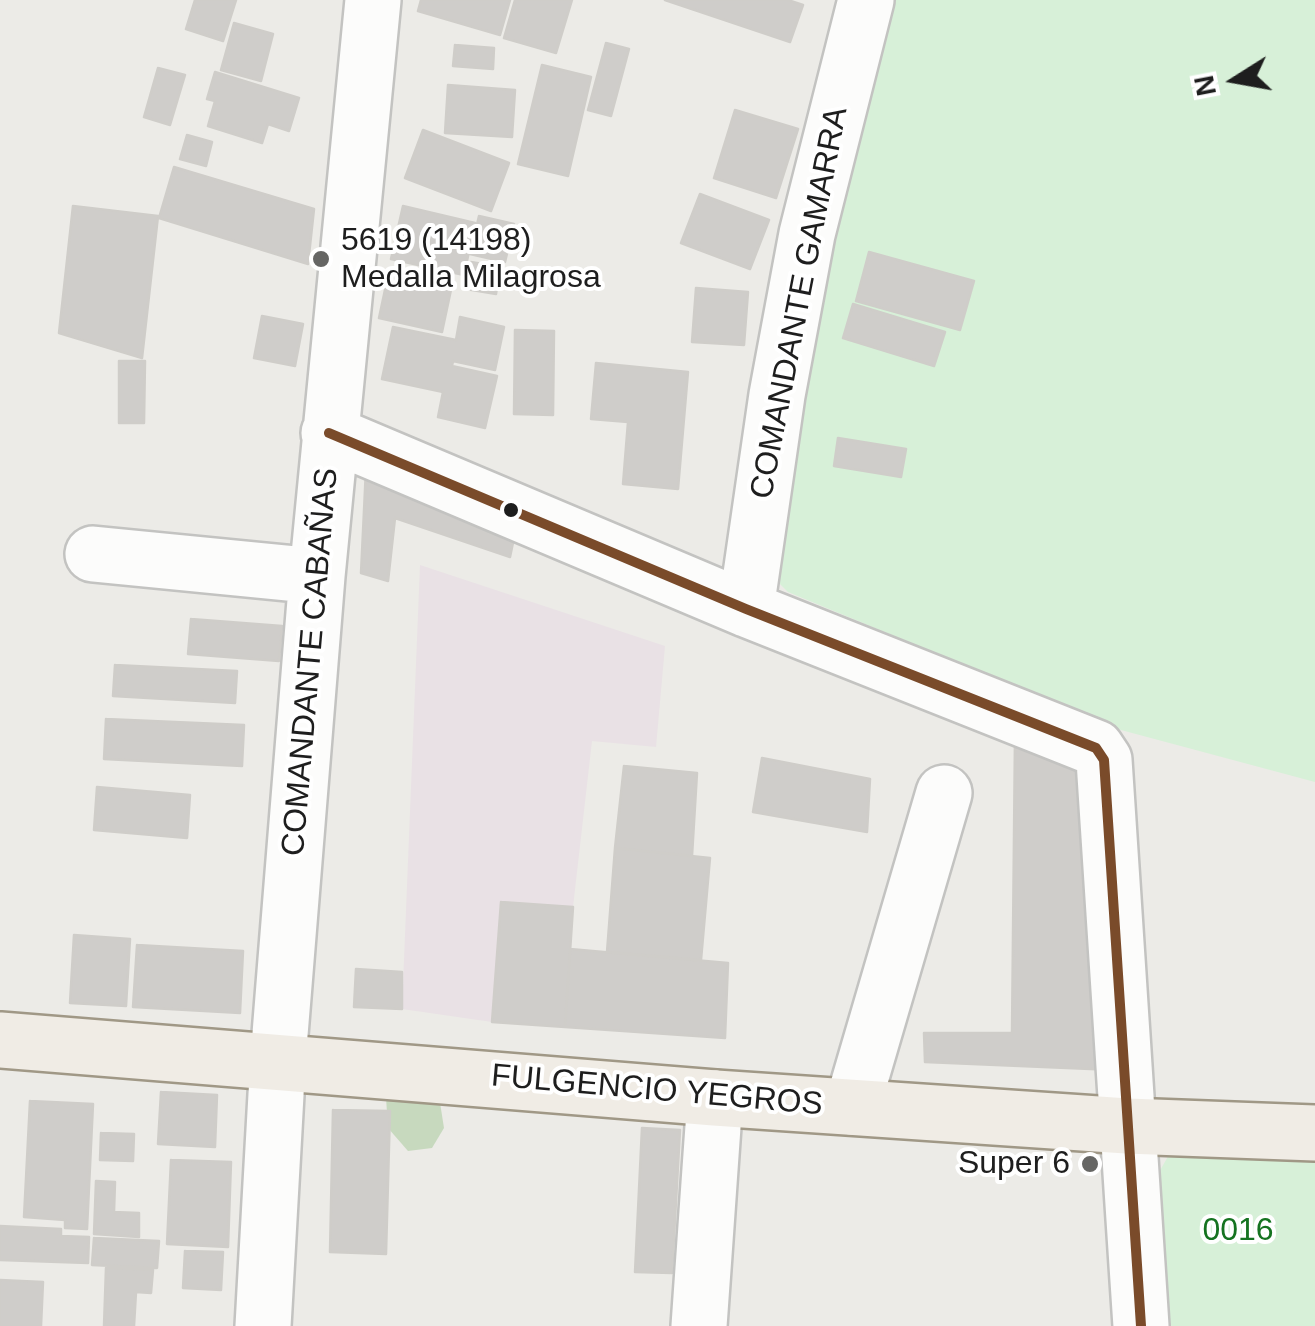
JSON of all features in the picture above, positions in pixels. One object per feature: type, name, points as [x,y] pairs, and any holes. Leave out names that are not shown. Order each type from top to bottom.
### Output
[{"type":"main road","name":"FULGENCIO YEGROS","points":[[0,1040],[278,1059],[715,1098],[1127,1126],[1315,1133]]},
{"type":"street","name":"COMANDANTE CABAÑAS","points":[[263,1326],[278,1059],[329,433],[373,0]]},
{"type":"street","name":"COMANDANTE GAMARRA","points":[[746,609],[777,395],[807,234],[866,0]]},
{"type":"street","points":[[329,433],[746,609],[1090,744],[1104,760],[1141,1326]]},
{"type":"street","points":[[93,554],[318,576]]},
{"type":"street","points":[[852,1107],[944,793]]},
{"type":"street","points":[[699,1326],[715,1098]]},
{"type":"shaded area","points":[[420,565],[665,646],[656,747],[592,741],[573,907],[501,903],[492,1022],[402,1009]]},
{"type":"green space","points":[[886,0],[1315,0],[1315,782],[1121,730],[788,592],[776,580],[812,290]]},
{"type":"green space","points":[[438,1090],[444,1128],[432,1148],[408,1151],[388,1128],[386,1097]]},
{"type":"green space","name":"0016","points":[[1170,1153],[1315,1160],[1315,1326],[1168,1326],[1158,1174]]},
{"type":"building","points":[[195,0],[236,0],[223,41],[186,29]]},
{"type":"building","points":[[421,0],[510,0],[500,35],[418,11]]},
{"type":"building","points":[[515,0],[572,0],[556,53],[504,38]]},
{"type":"building","points":[[665,0],[788,0],[803,5],[790,42]]},
{"type":"building","points":[[234,23],[273,34],[261,81],[221,70]]},
{"type":"building","points":[[606,43],[629,49],[611,116],[588,110]]},
{"type":"building","points":[[455,45],[494,48],[493,69],[453,66]]},
{"type":"building","points":[[542,65],[591,77],[568,176],[518,164]]},
{"type":"building","points":[[158,68],[185,75],[170,125],[144,117]]},
{"type":"building","points":[[215,72],[299,98],[289,131],[268,124],[262,143],[208,126],[215,101],[207,99]]},
{"type":"building","points":[[448,85],[515,90],[512,137],[445,133]]},
{"type":"building","points":[[735,110],[798,129],[776,198],[714,178]]},
{"type":"building","points":[[423,130],[509,163],[491,211],[405,178]]},
{"type":"building","points":[[187,135],[212,142],[206,166],[180,159]]},
{"type":"building","points":[[174,167],[314,209],[308,264],[159,218]]},
{"type":"building","points":[[700,194],[769,220],[750,269],[681,243]]},
{"type":"building","points":[[73,206],[158,216],[142,358],[59,333]]},
{"type":"building","points":[[403,206],[475,223],[464,275],[391,259]]},
{"type":"building","points":[[479,216],[514,224],[505,262],[470,254]]},
{"type":"building","points":[[869,252],[974,281],[960,330],[856,301]]},
{"type":"building","points":[[471,262],[500,267],[496,294],[466,289]]},
{"type":"building","points":[[389,271],[452,285],[442,332],[379,318]]},
{"type":"building","points":[[696,288],[748,292],[744,345],[692,342]]},
{"type":"building","points":[[853,304],[945,332],[934,366],[843,338]]},
{"type":"building","points":[[262,316],[303,324],[295,366],[254,358]]},
{"type":"building","points":[[460,317],[504,327],[495,370],[453,361],[452,366],[497,376],[485,428],[438,417],[443,392],[382,379],[393,327],[456,340]]},
{"type":"building","points":[[515,330],[554,331],[553,415],[514,414]]},
{"type":"building","points":[[119,361],[145,361],[144,423],[119,423]]},
{"type":"building","points":[[596,363],[688,372],[678,489],[623,484],[628,422],[591,419]]},
{"type":"building","points":[[838,438],[906,449],[901,477],[834,466]]},
{"type":"building","points":[[366,469],[515,533],[510,557],[395,518],[388,581],[361,573]]},
{"type":"building","points":[[191,619],[282,626],[279,661],[188,654]]},
{"type":"building","points":[[115,665],[237,671],[235,703],[113,696]]},
{"type":"building","points":[[106,719],[244,725],[242,766],[104,759]]},
{"type":"building","points":[[1015,737],[1094,765],[1114,1070],[925,1062],[924,1033],[1012,1033]]},
{"type":"building","points":[[762,758],[870,779],[867,832],[753,812]]},
{"type":"building","points":[[624,766],[697,773],[692,856],[615,848]]},
{"type":"building","points":[[97,787],[190,795],[187,838],[94,830]]},
{"type":"building","points":[[615,848],[710,858],[701,960],[607,952]]},
{"type":"building","points":[[501,902],[573,907],[565,1027],[492,1022]]},
{"type":"building","points":[[74,935],[130,939],[126,1006],[70,1003]]},
{"type":"building","points":[[137,945],[243,951],[240,1013],[133,1007]]},
{"type":"building","points":[[570,949],[728,963],[725,1038],[565,1027]]},
{"type":"building","points":[[356,969],[402,972],[402,1009],[354,1007]]},
{"type":"building","points":[[161,1092],[217,1095],[215,1147],[158,1144]]},
{"type":"building","points":[[30,1101],[93,1104],[87,1229],[65,1228],[65,1220],[24,1217]]},
{"type":"building","points":[[333,1110],[390,1111],[386,1254],[330,1252]]},
{"type":"building","points":[[642,1128],[680,1130],[672,1273],[635,1272]]},
{"type":"building","points":[[101,1133],[134,1134],[133,1161],[100,1160]]},
{"type":"building","points":[[171,1160],[231,1162],[228,1247],[167,1244]]},
{"type":"building","points":[[96,1181],[115,1182],[114,1212],[139,1213],[139,1237],[94,1234]]},
{"type":"building","points":[[0,1226],[61,1229],[61,1236],[89,1237],[88,1263],[0,1260]]},
{"type":"building","points":[[94,1238],[159,1241],[157,1268],[92,1265]]},
{"type":"building","points":[[185,1251],[223,1252],[221,1290],[183,1288]]},
{"type":"building","points":[[106,1268],[153,1270],[151,1293],[136,1292],[134,1326],[104,1326]]},
{"type":"building","points":[[0,1280],[43,1282],[41,1326],[0,1326]]},
{"type":"transit line","points":[[329,433],[746,609],[1096,748],[1104,760],[1141,1326]]},
{"type":"place","name":"5619 (14198) Medalla Milagrosa","points":[[321,259]]},
{"type":"place","name":"Super 6","points":[[1090,1164]]}]
